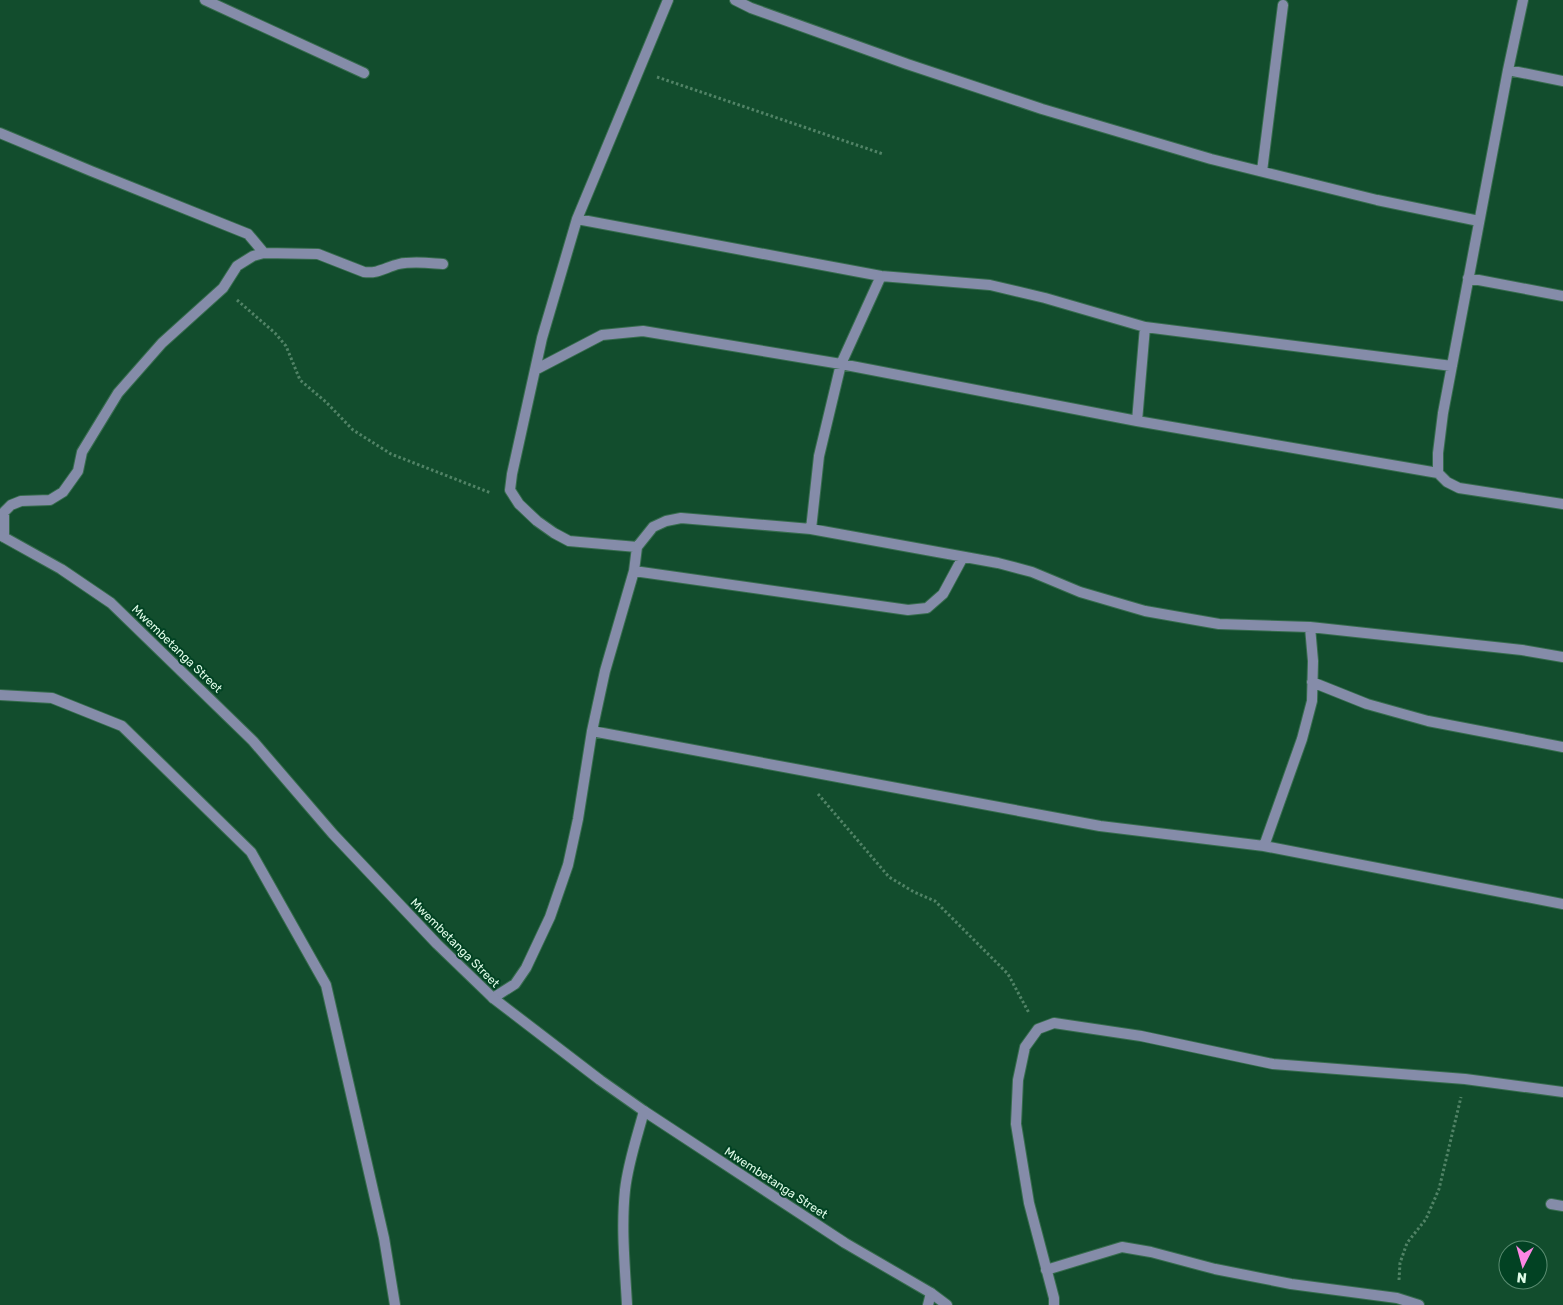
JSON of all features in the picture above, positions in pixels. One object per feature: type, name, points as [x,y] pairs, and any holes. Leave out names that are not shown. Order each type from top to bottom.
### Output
[{"type":"street","points":[[205,0],[364,73]]},
{"type":"street","points":[[637,547],[569,541],[537,521],[519,504],[510,490],[542,338],[577,219],[668,0]]},
{"type":"street","points":[[735,0],[754,4],[908,64],[1042,109],[1211,159],[1377,200],[1479,221]]},
{"type":"street","points":[[1438,473],[1438,452],[1443,413],[1523,0]]},
{"type":"street","points":[[1262,172],[1283,5]]},
{"type":"street","points":[[1508,70],[1563,81]]},
{"type":"street","points":[[0,132],[248,234],[264,253]]},
{"type":"street","points":[[577,219],[881,276],[990,285],[1045,298],[1145,327],[1452,366]]},
{"type":"street","points":[[2,536],[4,512],[11,505],[21,501],[50,500],[63,492],[78,471],[82,452],[118,393],[162,343],[223,288],[237,266],[253,256],[264,253],[318,254],[364,272],[372,273],[408,263],[443,264]]},
{"type":"street","points":[[811,529],[819,456],[841,364],[881,276]]},
{"type":"street","points":[[1468,278],[1563,296]]},
{"type":"street","points":[[1137,421],[1145,327]]},
{"type":"street","points":[[535,370],[602,336],[642,331],[841,364],[1137,421],[1438,473],[1447,482],[1459,488],[1563,504]]},
{"type":"street","points":[[493,998],[514,984],[526,968],[550,917],[568,865],[578,819],[592,730],[605,671],[634,571],[637,547],[653,528],[666,521],[681,518],[811,529],[998,563],[1032,572],[1080,592],[1145,611],[1219,624],[1310,627],[1563,656]]},
{"type":"street","name":"Mwembetanga Street","points":[[2,536],[61,569],[111,603],[253,741],[339,840],[437,944],[493,998],[600,1080],[644,1111],[845,1243],[932,1293],[947,1305]]},
{"type":"street","points":[[634,571],[908,610],[927,608],[943,594],[963,557]]},
{"type":"street","points":[[1264,846],[1302,739],[1312,701],[1313,662],[1310,627]]},
{"type":"street","points":[[1312,682],[1367,704],[1428,721],[1563,747]]},
{"type":"street","points":[[0,695],[52,698],[122,726],[251,852],[326,985],[384,1238],[395,1305]]},
{"type":"street","points":[[592,730],[1100,826],[1264,846],[1563,904]]},
{"type":"street","points":[[1054,1305],[1054,1298],[1029,1204],[1016,1124],[1018,1080],[1025,1047],[1038,1029],[1054,1023],[1141,1036],[1273,1064],[1465,1079],[1563,1092]]},
{"type":"street","points":[[627,1305],[623,1226],[625,1188],[644,1111]]},
{"type":"street","points":[[1551,1204],[1563,1206]]},
{"type":"street","points":[[1046,1270],[1122,1248],[1151,1252],[1215,1269],[1291,1284],[1397,1298],[1419,1305]]},
{"type":"street","points":[[928,1305],[932,1293]]},
{"type":"path","points":[[638,70],[883,154]]},
{"type":"path","points":[[223,288],[275,333],[286,346],[300,380],[326,402],[353,430],[391,454],[519,504]]},
{"type":"path","points":[[795,769],[889,877],[914,892],[935,901],[1008,974],[1038,1029]]},
{"type":"path","points":[[1397,1298],[1400,1263],[1407,1243],[1426,1218],[1439,1189],[1465,1079]]}]
